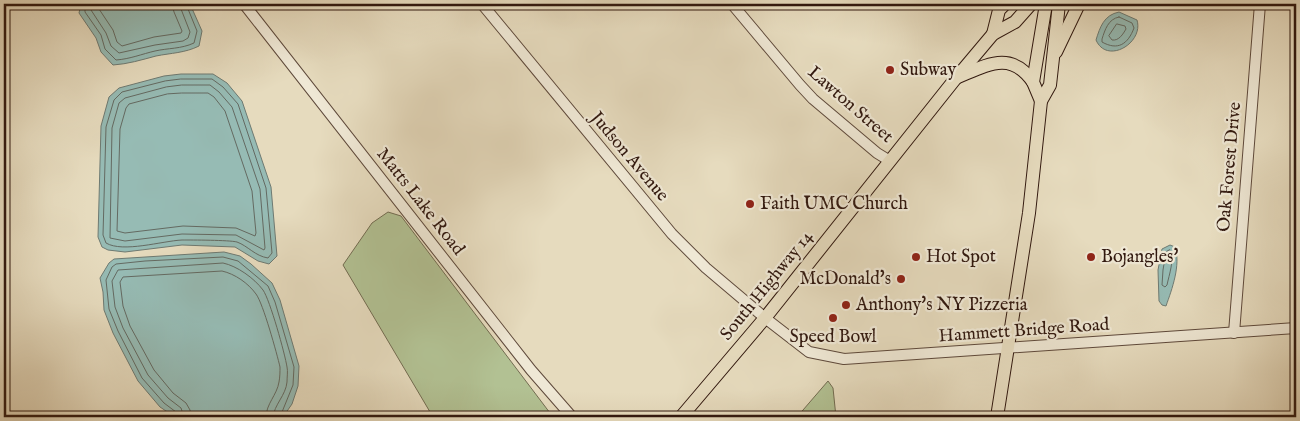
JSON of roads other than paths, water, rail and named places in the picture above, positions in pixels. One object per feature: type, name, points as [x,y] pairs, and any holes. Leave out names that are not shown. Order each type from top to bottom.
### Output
[{"type":"main road","name":"South Highway 14","points":[[993,34],[999,10],[1005,4]]},
{"type":"main road","name":"South Highway 14","points":[[681,417],[765,318],[993,34],[1015,22],[1031,4]]},
{"type":"main road","points":[[1033,82],[1046,4]]},
{"type":"main road","points":[[997,417],[1028,213],[1041,102],[1050,85],[1059,4]]},
{"type":"main road","points":[[1053,58],[1079,4]]},
{"type":"main road","points":[[956,78],[990,64],[1003,62],[1021,68],[1033,82],[1041,102]]},
{"type":"street","name":"Matts Lake Road","points":[[244,4],[531,370],[572,417]]},
{"type":"street","name":"Judson Avenue","points":[[482,4],[672,234],[706,268],[765,318]]},
{"type":"street","name":"Lawton Street","points":[[732,4],[813,100],[877,153],[890,161]]},
{"type":"street","name":"Oak Forest Drive","points":[[1234,333],[1260,4]]},
{"type":"street","name":"Hammett Bridge Road","points":[[765,318],[809,352],[844,359],[1296,328]]},
{"type":"water","points":[[81,4],[190,4],[202,31],[199,46],[113,65],[101,52],[96,38],[79,13]]},
{"type":"water","points":[[1119,12],[1137,20],[1138,28],[1130,43],[1116,51],[1108,51],[1101,47],[1096,40],[1101,26],[1106,19]]},
{"type":"water","points":[[213,74],[227,83],[242,101],[271,187],[277,256],[269,264],[258,261],[235,247],[182,245],[125,252],[108,250],[102,247],[98,237],[101,126],[109,97],[119,88],[164,76]]},
{"type":"water","points":[[1170,245],[1175,247],[1177,261],[1175,277],[1166,306],[1162,305],[1159,301],[1158,270],[1162,249]]},
{"type":"water","points":[[224,252],[240,256],[251,264],[272,283],[280,300],[299,366],[298,386],[292,404],[283,417],[175,417],[160,407],[138,381],[113,333],[104,310],[100,278],[109,263],[114,259]]},
{"type":"place","name":"Subway","points":[[890,70]]},
{"type":"place","name":"Faith UMC Church","points":[[750,204]]},
{"type":"place","name":"Hot Spot","points":[[916,257]]},
{"type":"place","name":"Bojangles'","points":[[1091,257]]},
{"type":"place","name":"McDonald's","points":[[901,279]]},
{"type":"place","name":"Anthony's NY Pizzeria","points":[[846,305]]},
{"type":"place","name":"Speed Bowl","points":[[833,318]]}]
